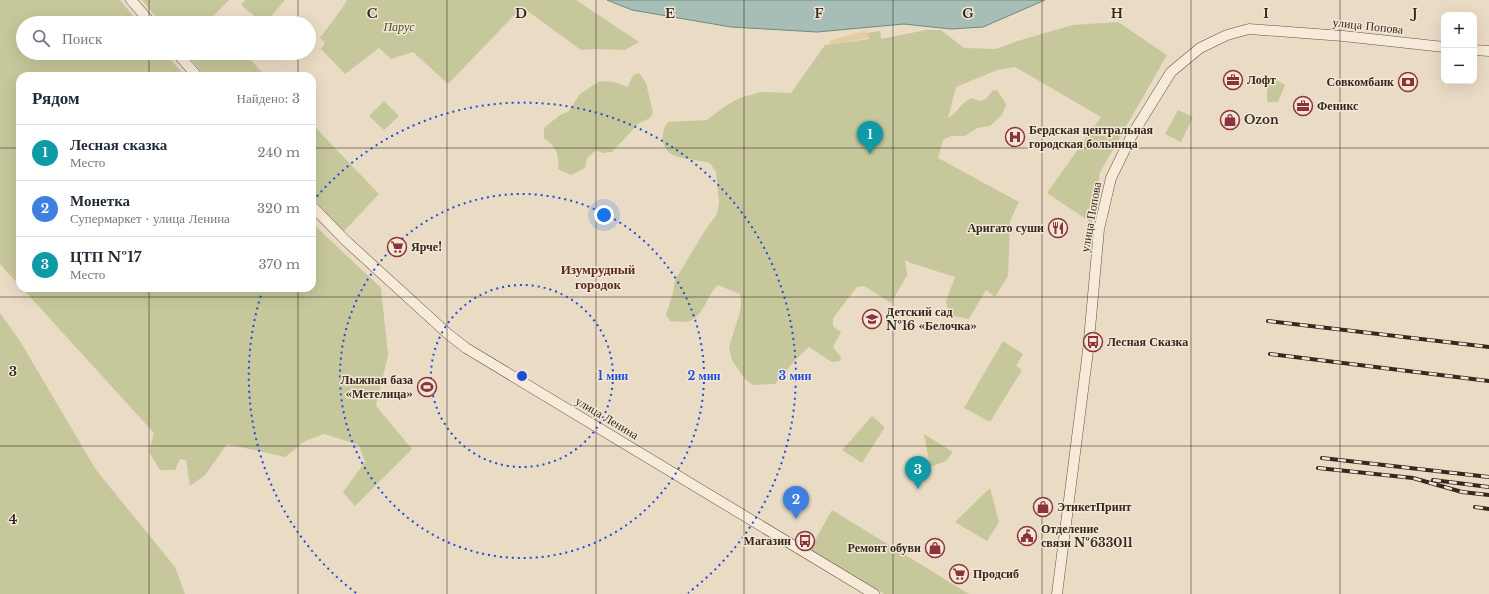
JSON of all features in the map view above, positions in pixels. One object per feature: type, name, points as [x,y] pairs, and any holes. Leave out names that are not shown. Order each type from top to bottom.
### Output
[{"type":"street","points":[[131,0],[145,16]]},
{"type":"street","name":"улица Попова","points":[[1057,594],[1088,351],[1099,229],[1111,178],[1132,135],[1171,72],[1200,48],[1228,35],[1249,30],[1338,36],[1441,47]]},
{"type":"street","points":[[1477,50],[1489,51]]},
{"type":"street","points":[[183,60],[194,72]]},
{"type":"street","name":"улица Ленина","points":[[316,210],[345,240],[448,334],[466,348],[874,594]]},
{"type":"green space","points":[[0,0],[120,0],[133,16],[16,16],[16,60],[171,60],[182,72],[16,72],[16,282],[0,264]]},
{"type":"green space","points":[[142,0],[229,0],[213,16],[155,16]]},
{"type":"green space","points":[[245,0],[285,0],[271,16],[254,16],[241,5]]},
{"type":"green space","name":"Парус","points":[[347,0],[576,0],[639,42],[625,50],[581,50],[522,7],[448,84],[413,52],[391,59],[379,48],[345,74],[321,49],[325,43],[320,38]]},
{"type":"green space","points":[[1118,22],[1167,55],[1100,172],[1092,223],[1047,193],[1101,117],[1015,67],[997,70],[956,87],[948,118],[965,102],[973,98],[982,101],[992,91],[997,90],[1006,104],[1002,115],[990,126],[977,128],[965,136],[951,136],[943,140],[938,158],[1019,202],[1010,221],[1008,276],[995,297],[986,290],[969,319],[949,315],[946,301],[955,277],[905,260],[907,275],[891,303],[864,286],[857,287],[833,318],[833,326],[841,332],[833,347],[841,357],[840,361],[832,362],[809,347],[796,359],[775,384],[753,385],[745,379],[732,360],[729,347],[740,312],[740,294],[718,285],[699,314],[690,321],[670,321],[666,315],[673,293],[675,280],[706,229],[717,214],[719,202],[716,172],[710,163],[673,155],[666,148],[663,135],[665,126],[668,122],[707,120],[727,105],[740,98],[761,92],[791,93],[825,45],[869,39],[867,33],[880,31],[881,39],[926,30],[941,30],[964,48],[996,49],[1073,25]]},
{"type":"green space","points":[[192,60],[251,60],[262,72],[202,72]]},
{"type":"green space","points":[[639,73],[646,83],[653,113],[650,118],[639,123],[612,152],[603,153],[596,150],[587,158],[585,168],[571,175],[558,169],[556,151],[544,138],[544,128],[560,115],[568,112],[580,94],[600,81],[614,82],[628,87],[633,75]]},
{"type":"green space","points":[[1267,79],[1278,81],[1285,85],[1278,102],[1267,102]]},
{"type":"green space","points":[[384,101],[399,116],[384,130],[369,116]]},
{"type":"green space","points":[[1178,110],[1193,117],[1181,142],[1165,134]]},
{"type":"green space","points":[[316,128],[379,194],[344,231],[316,201]]},
{"type":"green space","points":[[316,227],[381,288],[388,355],[376,406],[412,449],[355,506],[343,492],[365,462],[359,445],[324,434],[305,441],[285,457],[227,444],[205,475],[190,486],[186,460],[180,459],[175,470],[160,470],[149,452],[154,433],[26,292],[316,292]]},
{"type":"green space","points":[[0,313],[20,341],[96,470],[175,567],[185,594],[0,594]]},
{"type":"green space","points":[[1003,341],[1023,354],[1016,366],[1022,370],[990,422],[964,408]]},
{"type":"green space","points":[[872,416],[885,427],[862,463],[842,450]]},
{"type":"green space","points":[[924,434],[953,452],[946,461],[930,467]]},
{"type":"green space","points":[[990,488],[999,522],[987,541],[955,522]]},
{"type":"green space","points":[[832,510],[969,594],[884,594],[810,549]]},
{"type":"sand","points":[[866,30],[869,38],[831,44],[829,41]]},
{"type":"shaded area","points":[[607,0],[1045,0],[983,27],[951,29],[904,24],[817,32],[731,27],[632,10]]},
{"type":"railway","points":[[1268,321],[1489,347]]},
{"type":"railway","points":[[1270,354],[1489,381]]},
{"type":"railway","points":[[1322,458],[1489,477]]},
{"type":"railway","points":[[1318,468],[1413,478],[1462,492],[1489,495]]},
{"type":"railway","points":[[1433,480],[1489,487]]},
{"type":"railway","points":[[1475,507],[1489,509]]},
{"type":"place","name":"Лофт","points":[[1233,80]]},
{"type":"place","name":"Совкомбанк","points":[[1408,82]]},
{"type":"place","name":"Феникс","points":[[1303,106]]},
{"type":"place","name":"Ozon","points":[[1230,120]]},
{"type":"place","name":"Бердская центральная городская больница","points":[[1015,137]]},
{"type":"place","name":"Лесная сказка","points":[[870,154]]},
{"type":"place","name":"Аригато суши","points":[[1058,228]]},
{"type":"place","name":"Ярче!","points":[[397,247]]},
{"type":"place","name":"Детский сад №16 «Белочка»","points":[[872,319]]},
{"type":"place","name":"Лесная Сказка","points":[[1093,342]]},
{"type":"place","name":"Лыжная база «Метелица»","points":[[427,387]]},
{"type":"place","name":"ЦТП №17","points":[[918,489]]},
{"type":"place","name":"ЭтикетПринт","points":[[1043,507]]},
{"type":"place","name":"Монетка","points":[[796,519]]},
{"type":"place","name":"Отделение связи №633011","points":[[1027,536]]},
{"type":"place","name":"Магазин","points":[[805,541]]},
{"type":"place","name":"Ремонт обуви","points":[[935,548]]},
{"type":"place","name":"Продсиб","points":[[959,574]]},
{"type":"district","name":"Изумрудный городок","points":[[598,276]]}]
